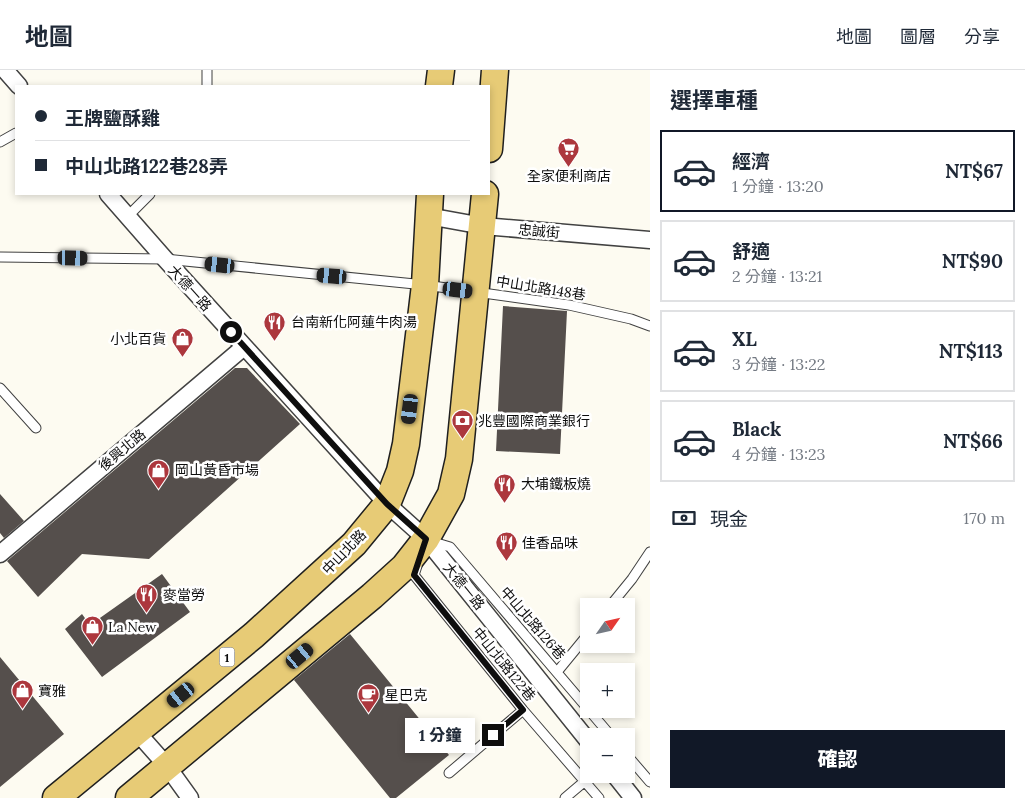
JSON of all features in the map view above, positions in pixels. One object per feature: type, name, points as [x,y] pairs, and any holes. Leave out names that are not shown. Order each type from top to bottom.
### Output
[{"type":"main road","points":[[439,85],[441,70]]},
{"type":"main road","points":[[490,136],[495,70]]},
{"type":"main road","points":[[128,798],[372,596],[404,567],[426,539],[451,494],[459,459],[485,195]]},
{"type":"main road","name":"中山北路","points":[[56,798],[254,635],[328,570],[354,544],[387,504],[400,471],[406,444],[425,285],[429,205]]},
{"type":"street","points":[[5,70],[18,85]]},
{"type":"street","name":"大德一路","points":[[109,195],[387,504],[426,539],[580,731]]},
{"type":"street","name":"忠誠街","points":[[429,205],[483,226],[650,240]]},
{"type":"street","name":"後興北路","points":[[0,554],[244,347]]},
{"type":"street","points":[[136,731],[167,766],[190,798]]},
{"type":"street","points":[[621,783],[633,798]]},
{"type":"lane","points":[[207,70],[207,85]]},
{"type":"lane","points":[[0,142],[15,134]]},
{"type":"lane","points":[[127,216],[149,195]]},
{"type":"lane","name":"中山北路148巷","points":[[0,257],[165,259],[425,285],[569,305],[650,326]]},
{"type":"lane","points":[[0,388],[36,428]]},
{"type":"lane","name":"中山北路126巷","points":[[426,539],[450,547],[604,728]]},
{"type":"lane","name":"中山北路122巷","points":[[426,539],[414,575],[523,710],[580,775]]},
{"type":"lane","points":[[617,598],[650,552]]},
{"type":"lane","points":[[557,672],[580,644]]},
{"type":"lane","points":[[449,773],[523,710]]},
{"type":"lane","points":[[635,764],[650,782]]},
{"type":"lane","points":[[565,798],[583,783]]},
{"type":"lane","name":"中山北路122巷","points":[[587,783],[599,798]]},
{"type":"building","points":[[503,306],[567,311],[560,454],[496,451]]},
{"type":"building","name":"岡山黃昏市場","points":[[235,368],[247,368],[300,424],[149,559],[82,554],[38,597],[7,561]]},
{"type":"building","points":[[0,494],[24,521],[4,538],[0,533]]},
{"type":"building","name":"麥當勞","points":[[162,574],[190,612],[102,677],[65,629],[82,614],[90,625]]},
{"type":"building","name":"星巴克","points":[[350,634],[449,755],[396,798],[390,798],[294,680]]},
{"type":"building","name":"寶雅","points":[[0,657],[64,734],[0,787]]},
{"type":"place","name":"全家便利商店","points":[[569,167]]},
{"type":"place","name":"台南新化阿蓮牛肉湯","points":[[275,341]]},
{"type":"place","name":"小北百貨","points":[[182,358]]},
{"type":"place","name":"兆豐國際商業銀行","points":[[462,440]]},
{"type":"place","name":"岡山黃昏市場","points":[[159,489]]},
{"type":"place","name":"大埔鐵板燒","points":[[505,503]]},
{"type":"place","name":"佳香品味","points":[[506,562]]},
{"type":"place","name":"麥當勞","points":[[147,614]]},
{"type":"place","name":"La New","points":[[92,646]]},
{"type":"place","name":"寶雅","points":[[22,710]]},
{"type":"place","name":"星巴克","points":[[369,714]]},
{"type":"route","points":[[231,332],[387,504],[426,539],[414,575],[523,710],[493,735]]}]
